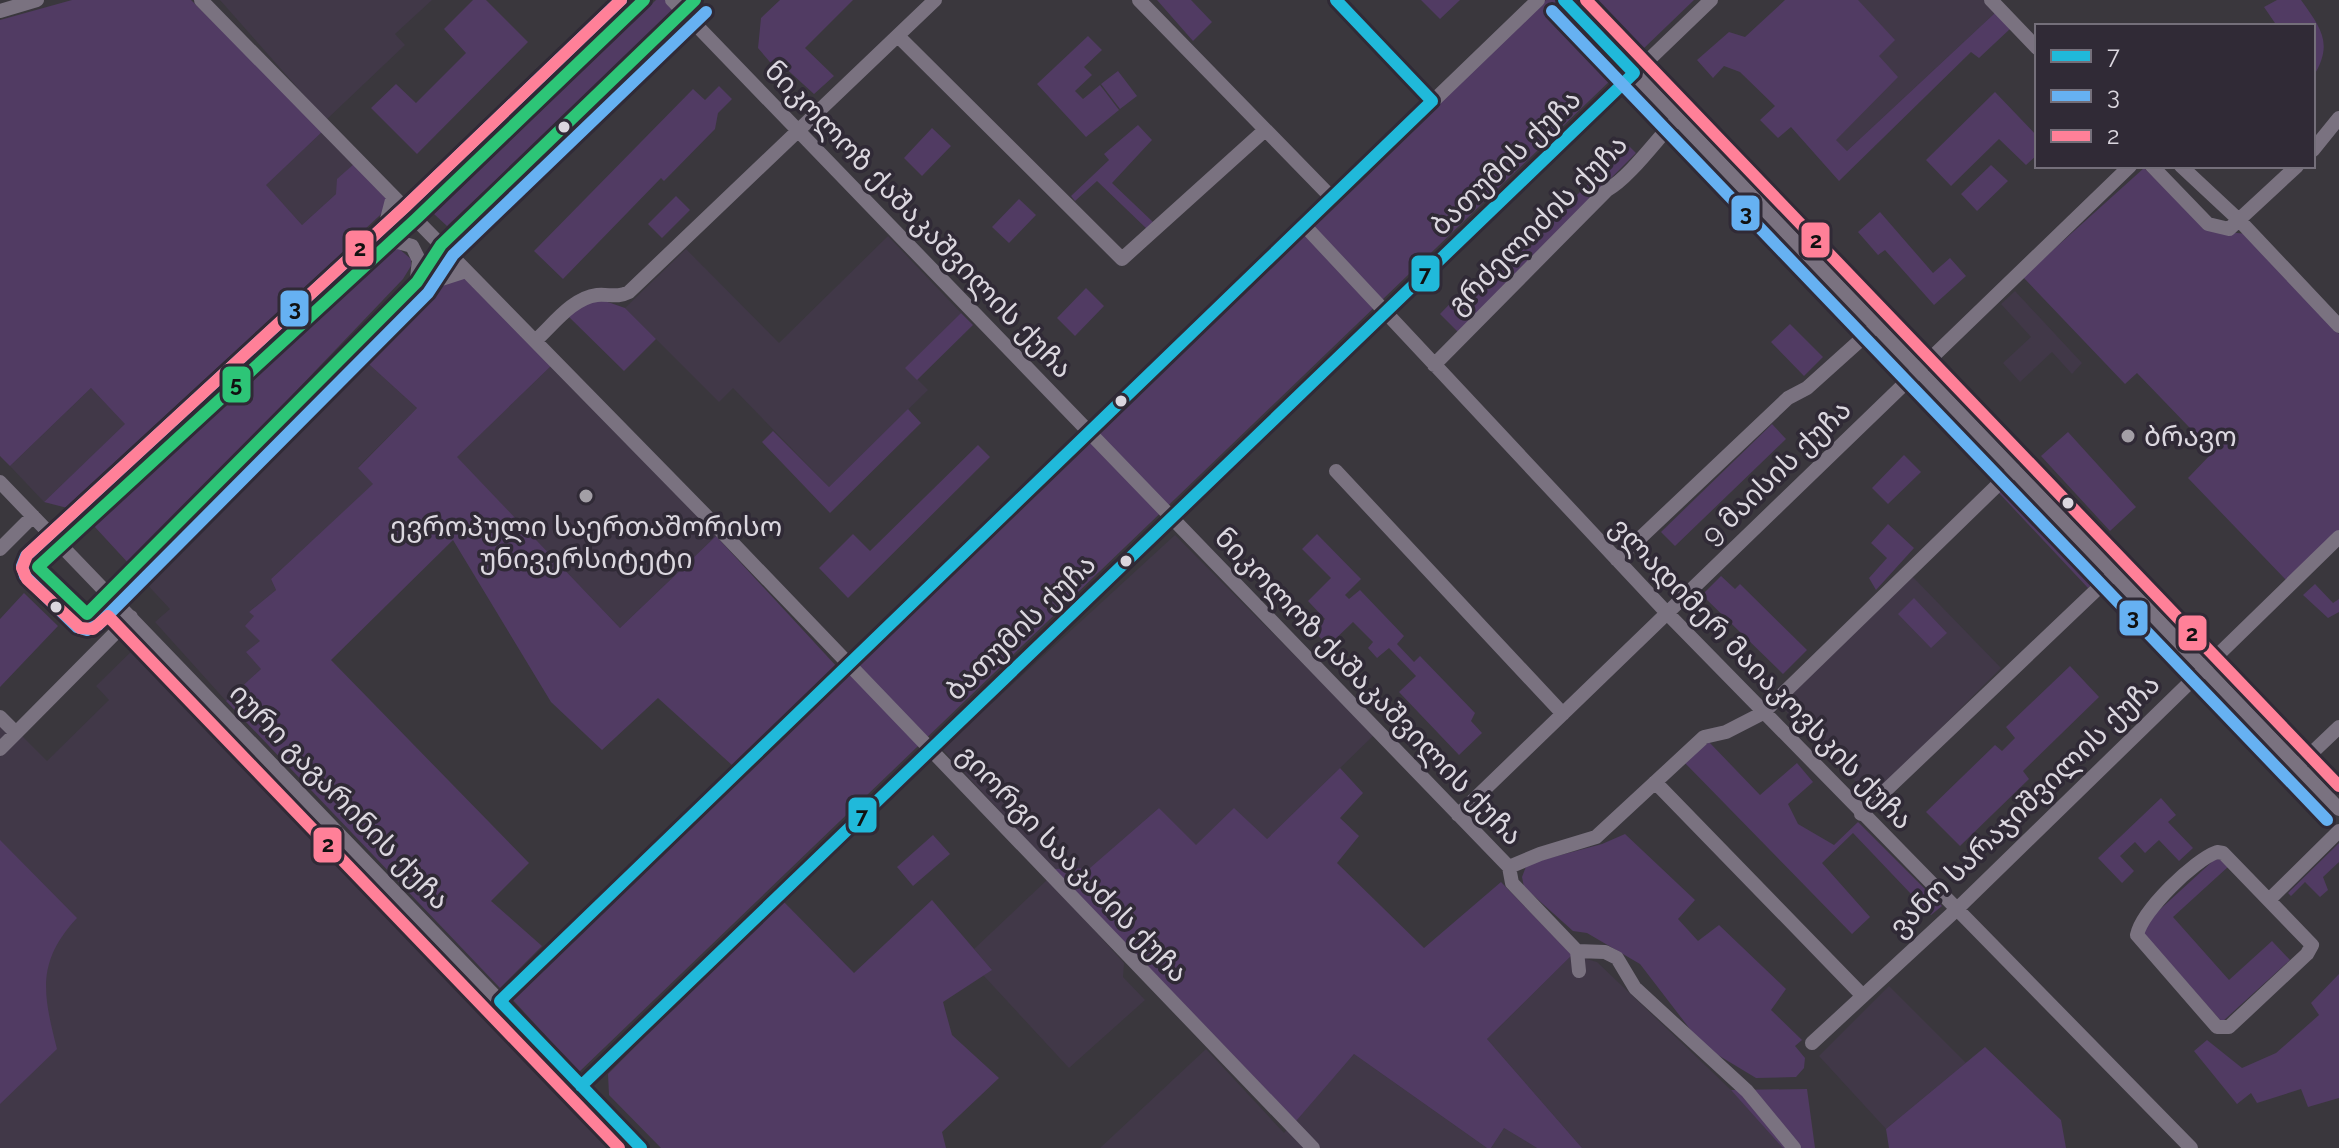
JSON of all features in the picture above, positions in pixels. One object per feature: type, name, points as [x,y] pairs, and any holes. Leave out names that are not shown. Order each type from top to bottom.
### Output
[{"type":"street","points":[[0,11],[37,0]]},
{"type":"street","name":"გიორგი სააკაძის ქუჩა","points":[[201,0],[535,341],[1313,1148]]},
{"type":"street","points":[[59,545],[416,219],[644,0]]},
{"type":"street","name":"ნიკოლოზ ქაშაკაშვილის ქუჩა","points":[[672,0],[1509,867],[1512,883],[1577,951]]},
{"type":"street","points":[[108,593],[413,286],[441,245],[695,0]]},
{"type":"street","points":[[535,341],[580,301],[597,295],[619,297],[629,292],[935,0]]},
{"type":"street","points":[[1139,0],[1332,198]]},
{"type":"street","points":[[1336,0],[1432,101]]},
{"type":"street","points":[[500,1001],[1538,0]]},
{"type":"street","points":[[1564,0],[2339,809]]},
{"type":"street","name":"ბათუმის ქუჩა","points":[[581,1086],[1711,0]]},
{"type":"street","points":[[2000,3],[2035,46]]},
{"type":"street","points":[[898,36],[1122,259],[1265,130]]},
{"type":"street","name":"გრძელიძის ქუჩა","points":[[1434,365],[1607,190],[1621,182],[1636,160],[1677,118]]},
{"type":"street","points":[[2315,148],[2339,118]]},
{"type":"street","name":"9 მაისის ქუჩა","points":[[1458,815],[2128,168]]},
{"type":"street","points":[[2154,168],[2215,228],[2229,229],[2295,168]]},
{"type":"street","points":[[2183,168],[2240,221],[2339,326]]},
{"type":"street","points":[[382,248],[393,196]]},
{"type":"street","name":"ვლადიმერ მაიაკოვსკის ქუჩა","points":[[1304,225],[1763,713],[2191,1148]]},
{"type":"street","points":[[382,248],[406,243],[418,252],[413,286]]},
{"type":"street","points":[[413,286],[466,271]]},
{"type":"street","points":[[1617,560],[1788,398],[1807,388],[1876,326]]},
{"type":"street","points":[[1509,867],[1596,837],[1704,737],[1726,732],[1763,713],[2014,469]]},
{"type":"street","points":[[1336,471],[1563,714]]},
{"type":"street","name":"იური გაგარინის ქუჩა","points":[[0,482],[641,1148]]},
{"type":"street","points":[[0,549],[33,516]]},
{"type":"street","name":"ვანო სარაჯიშვილის ქუჩა","points":[[1812,1043],[1956,910],[2339,537]]},
{"type":"street","points":[[1861,814],[2113,574]]},
{"type":"street","points":[[0,749],[131,617]]},
{"type":"street","points":[[0,717],[16,733]]},
{"type":"street","points":[[2298,766],[2339,727]]},
{"type":"street","points":[[1655,782],[1862,995]]},
{"type":"street","points":[[2269,900],[2339,831]]},
{"type":"street","points":[[2217,852],[2223,853],[2269,900],[2312,945],[2307,954],[2229,1027],[2217,1027],[2142,944],[2137,935],[2139,926],[2193,867],[2204,857],[2217,852]]},
{"type":"street","points":[[1579,971],[1577,951],[1605,952],[1617,958],[1635,988],[1747,1091],[1794,1148]]},
{"type":"shaded area","points":[[72,0],[191,0],[323,131],[266,185],[302,225],[336,194],[337,179],[354,164],[394,202],[362,232],[370,241],[91,507],[79,511],[44,502],[125,424],[91,388],[10,466],[0,456],[0,20]]},
{"type":"shaded area","points":[[220,0],[432,0],[395,34],[405,45],[326,120]]},
{"type":"shaded area","points":[[473,0],[486,0],[528,42],[417,154],[371,108],[396,84],[416,103],[466,53],[444,29]]},
{"type":"shaded area","points":[[656,0],[686,0],[447,226],[434,214]]},
{"type":"shaded area","points":[[780,0],[853,0],[805,48],[834,76],[814,94],[781,64],[775,68],[758,48],[761,18]]},
{"type":"shaded area","points":[[1157,0],[1191,0],[1212,22],[1193,41]]},
{"type":"shaded area","points":[[1421,0],[1460,0],[1440,19]]},
{"type":"shaded area","points":[[1546,0],[1694,0],[579,1072],[513,1000]]},
{"type":"shaded area","points":[[1785,0],[1858,0],[1895,40],[1879,56],[1898,77],[1836,140],[1847,151],[1996,12],[2011,28],[1979,58],[1971,52],[1839,181],[1791,127],[1778,138],[1760,120],[1775,106],[1740,72],[1724,66],[1713,78],[1697,60],[1729,32],[1745,37]]},
{"type":"shaded area","points":[[1810,0],[1984,0],[1996,12],[1847,151],[1751,58]]},
{"type":"shaded area","points":[[2277,0],[2301,0],[2319,28],[2324,46],[2315,73],[2315,24],[2276,24],[2264,7]]},
{"type":"shaded area","points":[[1088,36],[1102,50],[1084,67],[1092,75],[1075,91],[1083,99],[1100,85],[1119,110],[1086,137],[1037,84]]},
{"type":"shaded area","points":[[1118,71],[1137,96],[1120,109],[1101,84]]},
{"type":"shaded area","points":[[719,86],[732,99],[718,113],[715,129],[664,181],[661,178],[563,279],[534,251],[693,89],[705,100]]},
{"type":"shaded area","points":[[1995,92],[2035,134],[2035,157],[2026,165],[1999,139],[1951,186],[1926,160]]},
{"type":"shaded area","points":[[1138,125],[1152,140],[1112,183],[1154,223],[1148,230],[1097,181],[1075,201],[1071,196],[1109,160],[1104,154]]},
{"type":"shaded area","points":[[932,128],[951,146],[922,176],[904,158]]},
{"type":"shaded area","points":[[323,131],[354,164],[336,194],[302,225],[265,185]]},
{"type":"shaded area","points":[[1621,138],[1636,153],[1458,332],[1440,314],[1469,284],[1479,293],[1610,162],[1604,155]]},
{"type":"shaded area","points":[[1991,165],[2008,181],[1977,211],[1961,194]]},
{"type":"shaded area","points":[[2144,168],[2209,230],[2247,234],[2339,334],[2339,530],[2287,581],[2188,478],[2213,452],[2137,373],[2125,384],[2023,277]]},
{"type":"shaded area","points":[[676,196],[690,210],[662,238],[648,224]]},
{"type":"shaded area","points":[[1019,199],[1036,215],[1009,243],[992,227]]},
{"type":"shaded area","points":[[1880,212],[1933,273],[1950,258],[1966,276],[1934,305],[1885,250],[1878,255],[1858,232]]},
{"type":"shaded area","points":[[888,236],[961,313],[906,368],[928,390],[829,487],[733,388],[719,402],[625,308],[686,249],[779,343]]},
{"type":"shaded area","points":[[398,248],[411,259],[411,266],[403,279],[130,565],[94,526],[389,250]]},
{"type":"shaded area","points":[[458,272],[552,365],[457,457],[620,628],[716,536],[838,668],[733,766],[658,698],[602,750],[551,702],[453,540],[331,660],[529,863],[491,901],[542,946],[500,988],[226,701],[261,669],[246,652],[260,641],[245,626],[254,616],[249,612],[276,590],[271,579],[373,484],[358,468],[417,408],[360,356],[422,292],[438,289]]},
{"type":"shaded area","points":[[1086,288],[1104,306],[1075,336],[1057,318]]},
{"type":"shaded area","points":[[2015,291],[2082,363],[2072,374],[2052,352],[2020,382],[2003,363],[2031,337],[2001,304]]},
{"type":"shaded area","points":[[602,300],[625,308],[656,339],[624,371],[568,316],[580,305]]},
{"type":"shaded area","points":[[961,313],[973,325],[917,380],[905,368]]},
{"type":"shaded area","points":[[1790,324],[1823,357],[1804,376],[1771,342]]},
{"type":"shaded area","points":[[360,356],[417,408],[358,467],[374,484],[271,579],[276,590],[249,612],[254,615],[260,641],[261,669],[226,701],[155,622],[170,609],[142,579]]},
{"type":"shaded area","name":"ევროპული საერთაშორისო უნივერსიტეტი","points":[[552,365],[716,536],[620,628],[456,457]]},
{"type":"shaded area","points":[[91,388],[126,424],[44,502],[10,466]]},
{"type":"shaded area","points":[[908,409],[921,423],[830,513],[762,442],[773,431],[829,487]]},
{"type":"shaded area","points":[[1772,424],[1786,439],[1675,546],[1661,532]]},
{"type":"shaded area","points":[[2068,432],[2136,507],[2110,531],[2041,456]]},
{"type":"shaded area","points":[[978,445],[990,457],[848,598],[819,568],[853,534],[870,551]]},
{"type":"shaded area","points":[[1904,455],[1921,472],[1888,504],[1872,488]]},
{"type":"shaded area","points":[[2012,479],[2102,574],[2088,588],[1998,492]]},
{"type":"shaded area","points":[[1888,524],[1914,548],[1876,590],[1869,578],[1887,558],[1871,543]]},
{"type":"shaded area","points":[[1317,534],[1361,579],[1345,595],[1349,599],[1360,590],[1404,636],[1397,644],[1414,662],[1420,656],[1475,713],[1471,721],[1482,733],[1459,755],[1399,692],[1416,676],[1389,648],[1377,658],[1368,648],[1373,642],[1353,622],[1328,646],[1313,630],[1325,619],[1308,601],[1331,578],[1302,549]]},
{"type":"shaded area","points":[[1175,535],[1374,735],[1267,839],[1196,846],[1159,808],[1090,869],[1054,869],[942,749]]},
{"type":"shaded area","points":[[1911,575],[2001,668],[1874,795],[1865,791],[1781,706],[1784,697]]},
{"type":"shaded area","points":[[1721,576],[1735,589],[1740,584],[1807,650],[1783,674],[1702,595]]},
{"type":"shaded area","points":[[2315,584],[2333,603],[2339,599],[2339,612],[2328,618],[2303,595]]},
{"type":"shaded area","points":[[24,593],[58,626],[0,687],[0,619]]},
{"type":"shaded area","points":[[1914,598],[1947,633],[1931,648],[1898,614]]},
{"type":"shaded area","points":[[141,642],[419,928],[616,1148],[0,1148],[0,714],[47,761],[109,700],[96,686]]},
{"type":"shaded area","points":[[2070,666],[2099,697],[2023,771],[2029,779],[1960,846],[1926,812],[1995,745],[2002,751],[2015,738],[2006,727]]},
{"type":"shaded area","points":[[1709,742],[1760,795],[1797,763],[1813,782],[1788,804],[1798,824],[1834,845],[1858,822],[1942,906],[1931,915],[1853,833],[1822,863],[1870,917],[1852,934],[1684,762]]},
{"type":"shaded area","points":[[1340,768],[1363,793],[1340,818],[1359,836],[1337,863],[1424,948],[1501,882],[1572,955],[1487,1039],[1582,1148],[1537,1148],[1504,1128],[1491,1148],[1487,1148],[1354,1054],[1296,1121],[1054,869],[1090,868],[1159,808],[1196,845],[1234,808],[1267,839]]},
{"type":"shaded area","points":[[2161,798],[2176,815],[2168,822],[2193,848],[2179,861],[2159,840],[2145,853],[2135,842],[2120,856],[2134,871],[2122,883],[2098,858]]},
{"type":"shaded area","points":[[1625,834],[1695,900],[1678,919],[1698,941],[1719,925],[1786,989],[1771,1010],[1802,1040],[1795,1046],[1805,1058],[1804,1068],[1796,1077],[1756,1078],[1703,1046],[1640,964],[1587,933],[1573,931],[1524,887],[1522,877],[1527,864],[1602,844]]},
{"type":"shaded area","points":[[933,835],[950,854],[913,886],[897,867]]},
{"type":"shaded area","points":[[0,840],[77,918],[55,949],[46,979],[48,1012],[57,1049],[0,1104]]},
{"type":"shaded area","points":[[2339,843],[2339,862],[2323,877],[2328,890],[2320,897],[2305,882],[2291,896],[2288,893]]},
{"type":"shaded area","points":[[2215,859],[2223,860],[2229,866],[2173,917],[2229,980],[2272,941],[2290,960],[2222,1022],[2142,932],[2144,924]]},
{"type":"shaded area","points":[[1048,879],[1124,963],[1123,977],[1145,1000],[1069,1068],[983,975],[991,969],[974,949]]},
{"type":"shaded area","points":[[781,899],[854,973],[932,900],[992,970],[943,1002],[952,1035],[999,1078],[942,1132],[946,1148],[661,1148],[609,1095],[608,1074]]},
{"type":"shaded area","points":[[1572,955],[1597,962],[1752,1110],[1783,1148],[1582,1148],[1487,1039]]},
{"type":"shaded area","points":[[2339,974],[2339,1098],[2308,1107],[2301,1089],[2257,1103],[2251,1093],[2237,1104],[2194,1051],[2207,1040],[2242,1068],[2276,1053],[2319,1015],[2311,1003]]},
{"type":"shaded area","points":[[1889,986],[1966,1063],[1886,1129],[1819,1056]]},
{"type":"shaded area","points":[[1985,1047],[2061,1120],[2066,1148],[1889,1148],[1886,1129]]},
{"type":"shaded area","points":[[1206,1049],[1284,1133],[1354,1054],[1487,1148],[1100,1148]]},
{"type":"shaded area","points":[[1807,1089],[1815,1148],[1783,1148],[1731,1090]]},
{"type":"shaded area","points":[[1504,1128],[1537,1148],[1491,1148]]},
{"type":"transit line","name":"3","points":[[621,0],[405,207],[26,556],[22,566],[25,576],[77,627],[87,630],[98,625],[428,293],[453,255],[706,12]]},
{"type":"transit line","name":"2","points":[[619,1148],[108,616],[93,629],[80,628],[27,579],[22,568],[27,555],[405,207],[621,0]]},
{"type":"transit line","name":"5","points":[[644,0],[416,219],[38,567],[87,614],[417,282],[441,245],[695,0]]},
{"type":"transit line","name":"7","points":[[641,1148],[500,1001],[1432,101],[1336,0]]},
{"type":"transit line","name":"7","points":[[581,1086],[1634,73],[1564,0]]},
{"type":"transit line","name":"2","points":[[1586,0],[2339,786]]},
{"type":"transit line","name":"3","points":[[1552,11],[2327,820]]},
{"type":"place","name":"ბრავო","points":[[2128,436]]},
{"type":"place","name":"ევროპული საერთაშორისო უნივერსიტეტი","points":[[586,496]]}]
